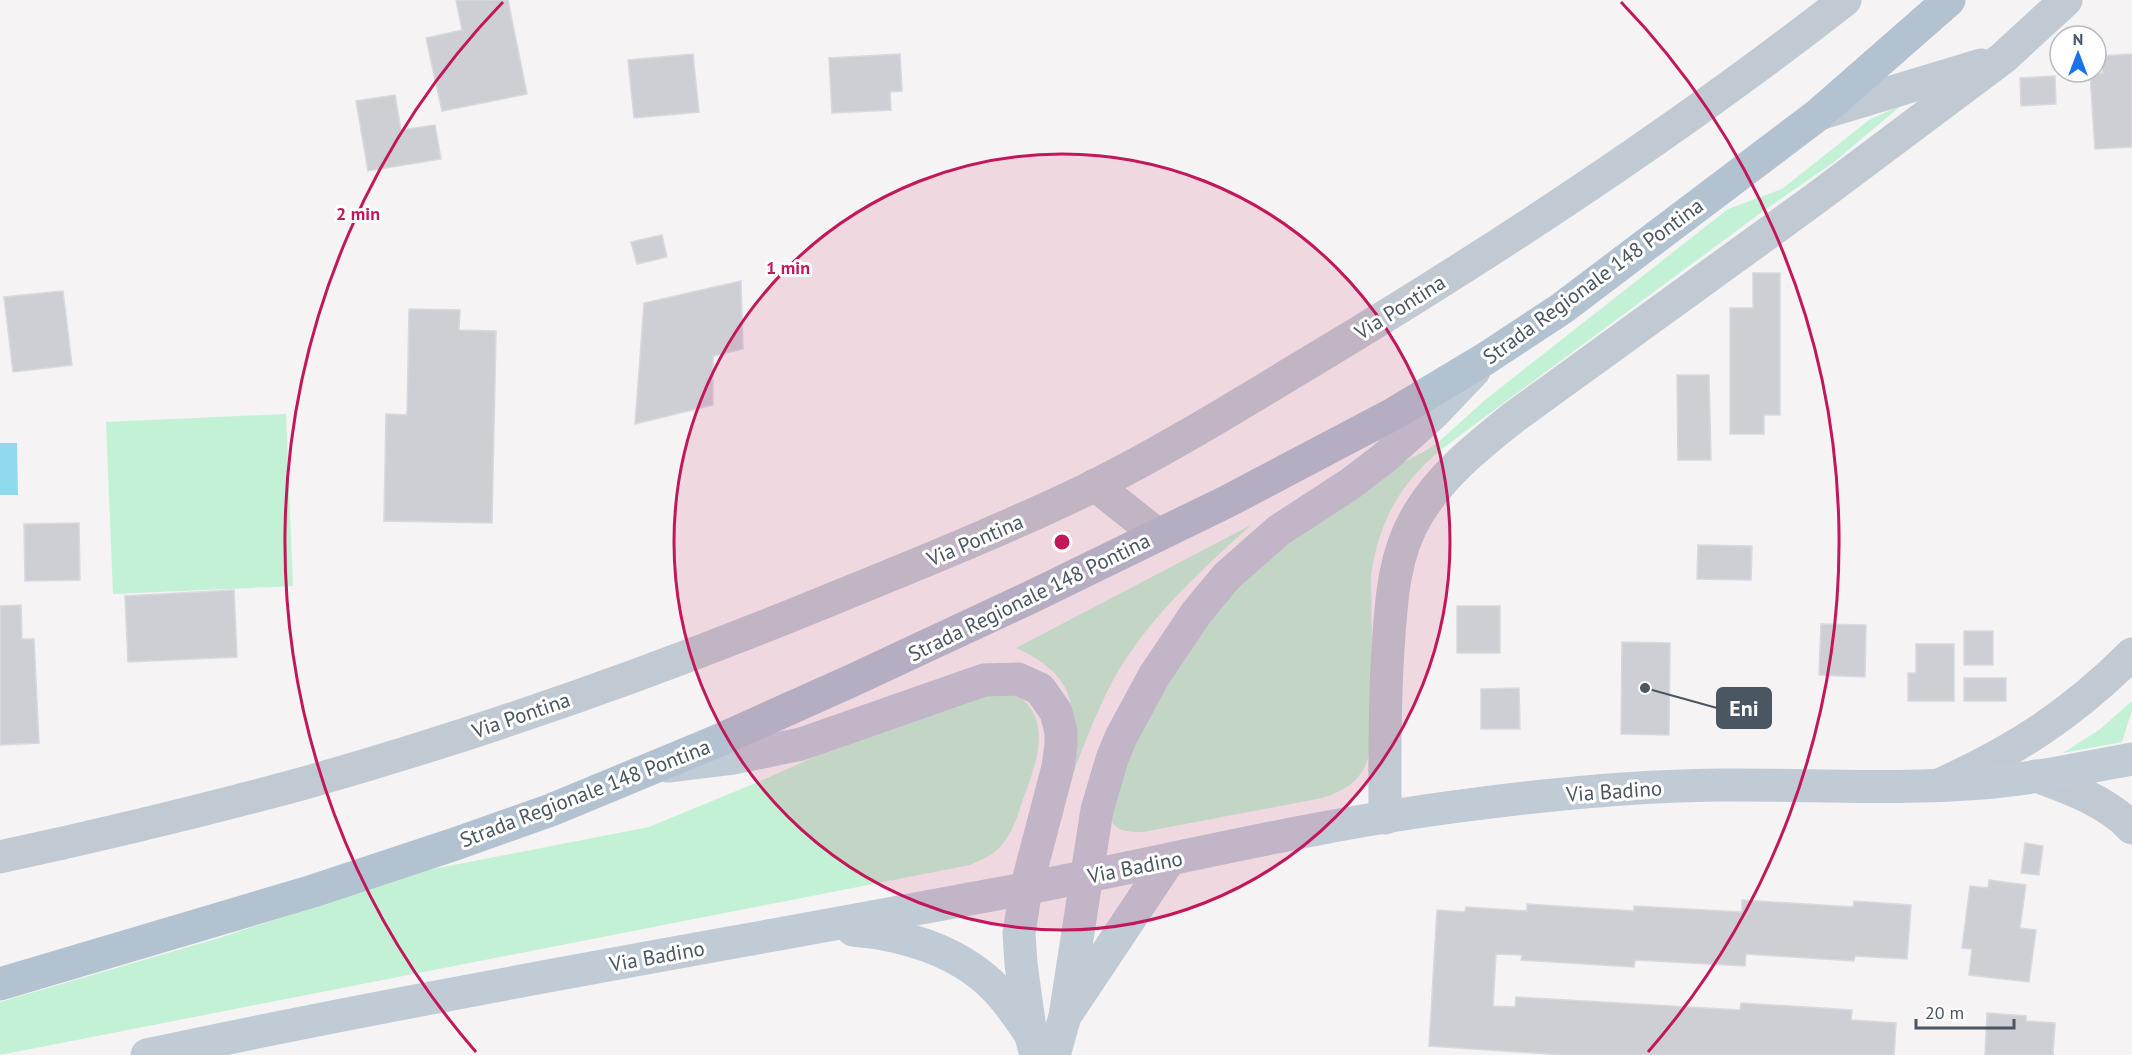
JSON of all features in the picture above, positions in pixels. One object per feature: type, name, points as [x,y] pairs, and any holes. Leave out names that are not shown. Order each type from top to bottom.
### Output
[{"type":"main road","name":"Strada Regionale 148 Pontina","points":[[0,984],[282,900],[424,855],[540,814],[655,768],[851,681],[1158,535],[1343,441],[1485,360],[1585,292],[1819,114],[1949,0]]},
{"type":"street","name":"Via Pontina","points":[[0,857],[305,783],[536,711],[790,616],[981,538],[1095,485],[1218,417],[1388,315],[1533,223],[1713,100],[1845,0]]},
{"type":"street","points":[[1384,818],[1386,671],[1394,582],[1407,537],[1418,514],[1436,490],[1471,452],[1514,417],[1815,199],[2003,58],[2066,0]]},
{"type":"street","points":[[1819,114],[2003,58]]},
{"type":"street","points":[[1065,1016],[1097,810],[1121,737],[1154,676],[1204,603],[1227,576],[1269,538],[1350,484],[1395,448],[1435,412],[1485,360]]},
{"type":"street","points":[[1095,485],[1158,535]]},
{"type":"street","points":[[1938,785],[1985,764],[2034,736],[2079,702],[2132,654]]},
{"type":"street","points":[[655,768],[733,758],[801,744],[984,680],[1006,678],[1026,681],[1040,689],[1056,712],[1061,732],[1058,766],[1021,916],[1019,948],[1040,1049]]},
{"type":"street","name":"Via Badino","points":[[147,1055],[381,1007],[1026,889],[1384,818],[1519,798],[1643,788],[1720,785],[1981,783],[2132,759]]},
{"type":"street","points":[[2036,776],[2092,800],[2132,828]]},
{"type":"street","points":[[1040,1049],[1065,1016],[1169,860]]},
{"type":"street","points":[[814,928],[880,933],[917,942],[951,957],[976,971],[993,986],[1012,1008],[1040,1049]]},
{"type":"green space","points":[[1903,104],[1834,162],[1766,209],[1443,448],[1403,489],[1386,520],[1371,575],[1372,742],[1366,764],[1354,781],[1346,788],[1322,798],[1143,832],[1125,831],[1114,825],[1104,798],[1218,592],[1398,465],[1427,450],[1443,438],[1485,400],[1728,209],[1782,189],[1869,120]]},
{"type":"green space","points":[[286,414],[293,586],[113,594],[106,422]]},
{"type":"green space","points":[[1251,525],[1170,603],[1119,669],[1088,734],[1061,804],[1071,713],[1069,696],[1059,678],[1051,670],[1034,657],[1016,648]]},
{"type":"green space","points":[[974,686],[1017,695],[1031,710],[1037,721],[1039,734],[1036,761],[1010,832],[997,850],[970,865],[0,1055],[0,1002],[219,938],[423,871],[649,827],[758,782]]},
{"type":"green space","points":[[2132,701],[2132,710],[2122,742],[2063,753],[2099,730]]},
{"type":"water","points":[[0,443],[17,443],[18,495],[0,495]]},
{"type":"building","points":[[456,0],[508,0],[527,94],[442,111],[426,38],[462,30]]},
{"type":"building","points":[[693,54],[699,112],[634,118],[628,60]]},
{"type":"building","points":[[900,54],[902,91],[890,92],[891,110],[832,113],[829,58]]},
{"type":"building","points":[[2132,54],[2132,147],[2095,149],[2091,84],[2108,84],[2108,56]]},
{"type":"building","points":[[2048,76],[2048,84],[2055,84],[2056,104],[2021,106],[2020,78]]},
{"type":"building","points":[[395,95],[401,130],[435,125],[441,159],[368,171],[356,101]]},
{"type":"building","points":[[662,235],[667,257],[637,264],[631,242]]},
{"type":"building","points":[[1753,273],[1780,273],[1780,415],[1764,415],[1764,434],[1730,434],[1730,308],[1753,308]]},
{"type":"building","points":[[741,281],[743,349],[713,356],[713,405],[635,424],[644,303]]},
{"type":"building","points":[[63,291],[72,365],[13,372],[4,297]]},
{"type":"building","points":[[409,309],[460,310],[459,330],[496,331],[492,523],[384,521],[386,414],[407,415]]},
{"type":"building","points":[[1677,375],[1709,375],[1711,460],[1678,460]]},
{"type":"building","points":[[79,523],[80,580],[25,581],[24,524]]},
{"type":"building","points":[[1698,545],[1752,546],[1751,580],[1697,579]]},
{"type":"building","points":[[234,590],[237,657],[128,662],[125,596]]},
{"type":"building","points":[[21,605],[22,639],[34,639],[39,743],[0,745],[0,606]]},
{"type":"building","points":[[1457,606],[1500,606],[1500,653],[1457,653]]},
{"type":"building","points":[[1821,624],[1866,625],[1865,677],[1819,675]]},
{"type":"building","points":[[1964,631],[1993,631],[1993,665],[1964,665]]},
{"type":"building","points":[[1622,642],[1670,643],[1669,735],[1621,734]]},
{"type":"building","points":[[1916,644],[1954,644],[1954,701],[1908,701],[1908,673],[1916,673]]},
{"type":"building","points":[[1964,678],[2006,678],[2006,701],[1964,701]]},
{"type":"building","points":[[1519,688],[1520,729],[1481,729],[1481,689]]},
{"type":"building","points":[[2025,843],[2043,846],[2039,875],[2021,873]]},
{"type":"building","points":[[1989,880],[2026,885],[2020,928],[2036,930],[2029,982],[1969,975],[1972,949],[1962,948],[1970,886],[1988,888]]},
{"type":"building","points":[[1742,900],[1853,907],[1854,901],[1911,905],[1907,959],[1855,956],[1854,961],[1746,954],[1745,966],[1635,960],[1634,967],[1521,960],[1522,955],[1496,954],[1493,1006],[1515,1007],[1516,997],[1740,1010],[1741,1003],[1852,1010],[1851,1020],[1896,1023],[1894,1055],[1564,1055],[1429,1046],[1437,910],[1465,912],[1466,907],[1527,911],[1527,904],[1634,911],[1634,906],[1742,912]]},
{"type":"building","points":[[1987,1013],[2026,1016],[2026,1021],[2055,1023],[2053,1055],[1985,1055]]},
{"type":"place","name":"Eni","points":[[1645,688]]}]
